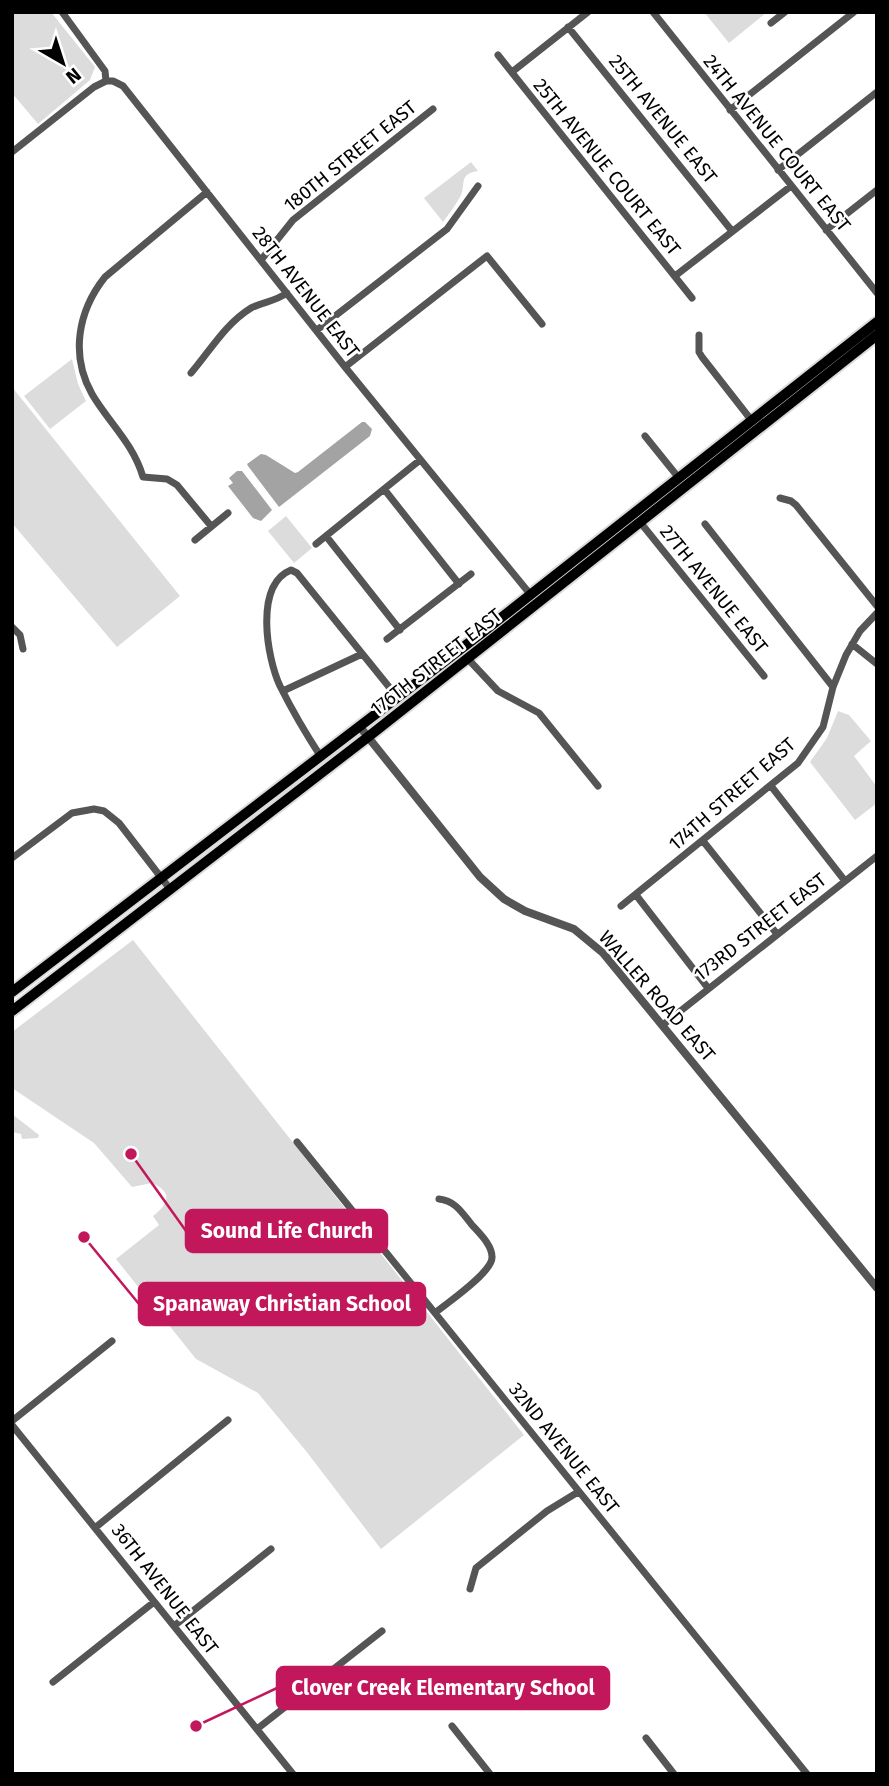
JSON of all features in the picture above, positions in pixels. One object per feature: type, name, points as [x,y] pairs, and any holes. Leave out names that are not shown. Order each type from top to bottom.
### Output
[{"type":"main road","name":"176TH STREET EAST","points":[[12,992],[398,698],[877,322]]},
{"type":"main road","name":"176TH STREET EAST","points":[[12,1011],[468,659],[877,335]]},
{"type":"main road","points":[[720,459],[721,450],[763,418],[762,413]]},
{"type":"main road","points":[[497,636],[500,626],[530,601],[530,594]]},
{"type":"street","name":"28TH AVENUE EAST","points":[[62,12],[105,71],[106,81],[116,81],[123,86],[345,367],[530,594]]},
{"type":"street","points":[[512,72],[588,12]]},
{"type":"street","name":"24TH AVENUE COURT EAST","points":[[653,12],[877,293]]},
{"type":"street","points":[[771,23],[785,12]]},
{"type":"street","points":[[730,110],[853,12]]},
{"type":"street","name":"25TH AVENUE EAST","points":[[568,27],[732,231]]},
{"type":"street","name":"25TH AVENUE COURT EAST","points":[[498,55],[692,298]]},
{"type":"street","points":[[12,152],[94,87],[106,81]]},
{"type":"street","points":[[778,170],[877,92]]},
{"type":"street","name":"180TH STREET EAST","points":[[261,260],[293,220],[433,109]]},
{"type":"street","points":[[317,330],[447,229],[478,186]]},
{"type":"street","points":[[675,276],[791,186]]},
{"type":"street","points":[[827,230],[877,190]]},
{"type":"street","points":[[207,192],[105,277],[86,309],[79,344],[86,382],[130,445],[143,477],[167,479],[177,485],[211,526]]},
{"type":"street","points":[[345,367],[487,256],[542,324]]},
{"type":"street","points":[[191,373],[227,328],[251,308],[287,293]]},
{"type":"street","points":[[699,335],[699,352],[702,357],[752,421]]},
{"type":"street","points":[[645,436],[678,477]]},
{"type":"street","points":[[316,544],[420,460]]},
{"type":"street","points":[[384,489],[459,584]]},
{"type":"street","points":[[780,498],[791,500],[796,505],[877,606]]},
{"type":"street","points":[[195,540],[228,513]]},
{"type":"street","name":"27TH AVENUE EAST","points":[[640,522],[764,676]]},
{"type":"street","points":[[705,524],[833,687]]},
{"type":"street","points":[[326,536],[400,630]]},
{"type":"street","points":[[321,757],[284,691],[273,659],[268,631],[269,600],[277,580],[285,573],[291,570],[297,573],[398,698]]},
{"type":"street","points":[[387,639],[471,574]]},
{"type":"street","name":"174TH STREET EAST","points":[[621,906],[798,763],[815,742],[828,713],[833,687],[852,644],[877,613]]},
{"type":"street","points":[[12,627],[20,635],[23,649]]},
{"type":"street","points":[[852,644],[877,664]]},
{"type":"street","points":[[284,691],[362,654]]},
{"type":"street","points":[[468,659],[498,691],[538,713],[598,786]]},
{"type":"street","name":"WALLER ROAD EAST","points":[[360,727],[480,877],[495,892],[524,911],[558,922],[588,938],[616,966],[877,1288]]},
{"type":"street","points":[[771,786],[845,881]]},
{"type":"street","points":[[12,858],[72,813],[90,809],[104,811],[115,819],[170,889]]},
{"type":"street","points":[[703,841],[776,934]]},
{"type":"street","name":"173RD STREET EAST","points":[[664,1024],[877,856]]},
{"type":"street","points":[[636,895],[708,988]]},
{"type":"street","name":"32ND AVENUE EAST","points":[[297,1142],[807,1774]]},
{"type":"street","points":[[435,1313],[484,1273],[492,1262],[487,1244],[458,1208],[449,1200],[439,1199]]},
{"type":"street","points":[[12,1422],[113,1341]]},
{"type":"street","points":[[96,1527],[228,1420]]},
{"type":"street","name":"36TH AVENUE EAST","points":[[12,1422],[293,1774]]},
{"type":"street","points":[[470,1590],[476,1568],[547,1511],[578,1492]]},
{"type":"street","points":[[174,1626],[271,1549]]},
{"type":"street","points":[[53,1682],[154,1602]]},
{"type":"street","points":[[257,1729],[382,1631]]},
{"type":"street","points":[[452,1726],[490,1774]]},
{"type":"street","points":[[646,1738],[674,1774]]},
{"type":"shaded area","points":[[12,12],[51,12],[95,67],[90,80],[38,124],[12,93]]},
{"type":"shaded area","points":[[704,12],[767,12],[729,43]]},
{"type":"shaded area","points":[[471,162],[478,171],[465,177],[462,193],[443,222],[424,198]]},
{"type":"shaded area","points":[[72,359],[78,384],[86,401],[50,429],[24,396]]},
{"type":"shaded area","points":[[12,387],[180,596],[117,647],[12,523]]},
{"type":"shaded area","points":[[362,422],[372,429],[370,436],[279,507],[247,464],[261,454],[295,473],[298,472]]},
{"type":"shaded area","points":[[237,471],[242,471],[272,510],[261,521],[253,518],[228,486],[233,483],[229,478]]},
{"type":"shaded area","points":[[286,516],[312,548],[294,563],[268,531]]},
{"type":"shaded area","points":[[838,711],[849,715],[871,741],[854,756],[877,787],[877,803],[855,820],[810,762],[827,738]]},
{"type":"shaded area","points":[[133,940],[524,1435],[381,1549],[258,1393],[196,1359],[116,1259],[159,1225],[153,1216],[165,1203],[164,1191],[152,1183],[132,1187],[94,1143],[12,1088],[12,1032]]},
{"type":"shaded area","points":[[12,1114],[39,1135],[38,1138],[22,1139],[21,1134],[12,1132]]},
{"type":"place","name":"Sound Life Church","points":[[131,1154]]},
{"type":"place","name":"Spanaway Christian School","points":[[84,1237]]},
{"type":"place","name":"Clover Creek Elementary School","points":[[196,1726]]}]
